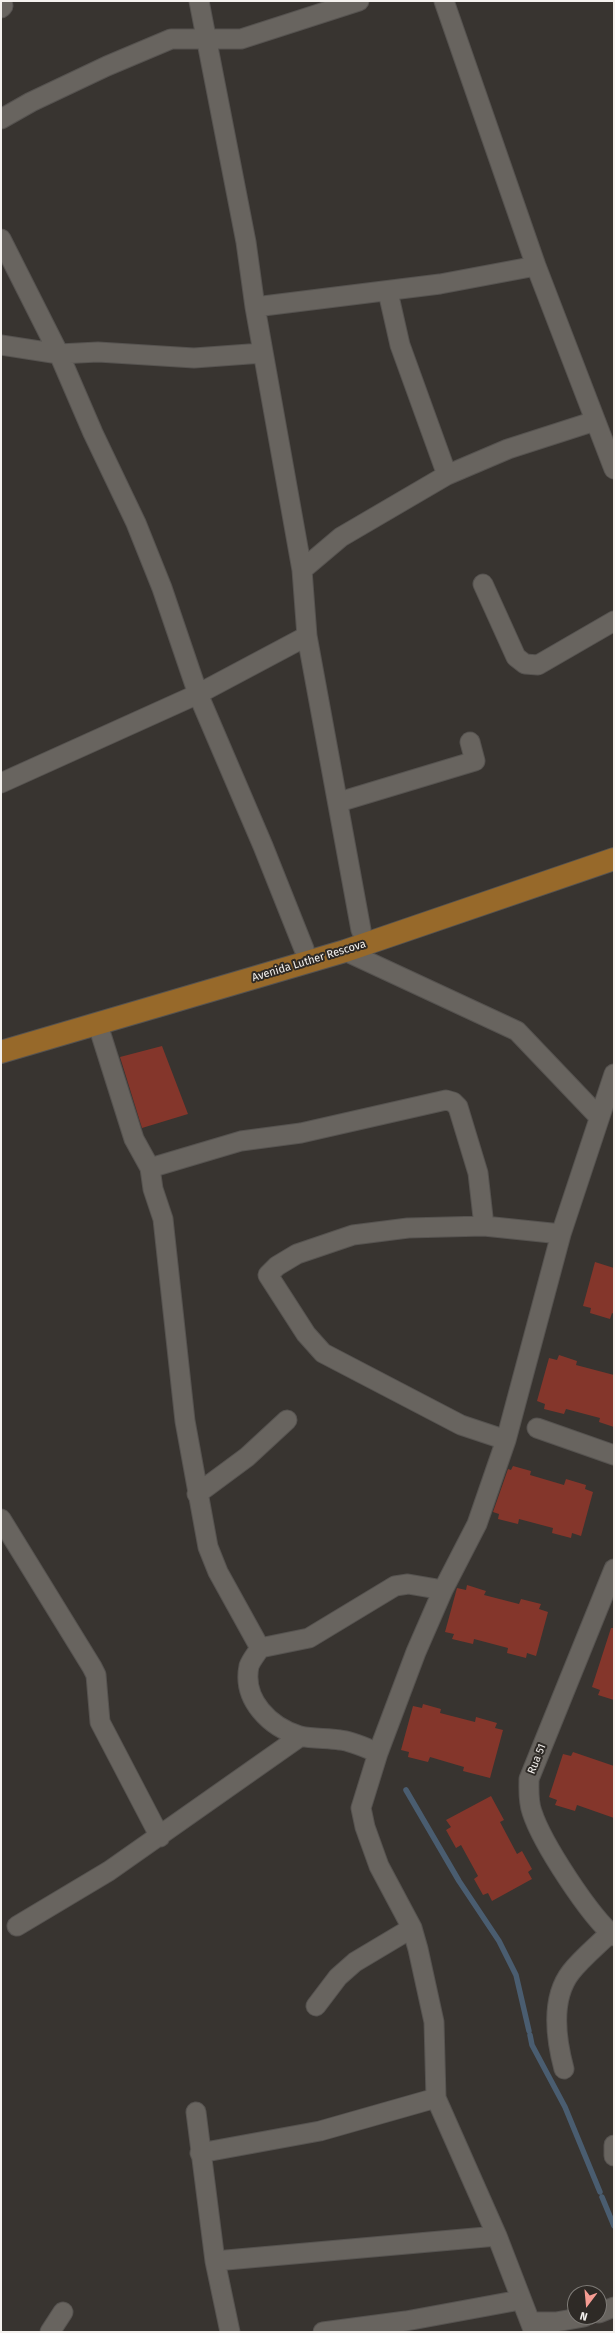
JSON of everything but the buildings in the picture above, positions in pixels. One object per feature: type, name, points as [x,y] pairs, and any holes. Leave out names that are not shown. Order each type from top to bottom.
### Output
[{"type":"main road","name":"Avenida Luther Rescova","points":[[1,1037],[304,949],[614,845]]},
{"type":"main road","name":"Avenida Luther Rescova","points":[[1,1052],[98,1025],[345,951],[614,859]]},
{"type":"street","points":[[199,1],[205,40],[246,242],[255,307],[302,570],[307,636],[339,802],[361,930]]},
{"type":"street","points":[[1,119],[31,102],[107,66],[171,39],[182,37],[205,40],[241,38],[359,1]]},
{"type":"street","points":[[444,1],[536,266],[614,469]]},
{"type":"street","points":[[1,239],[59,354],[92,433],[136,523],[162,588],[198,694],[260,839],[304,949]]},
{"type":"street","points":[[255,307],[388,292],[536,266]]},
{"type":"street","points":[[388,292],[400,345],[447,475]]},
{"type":"street","points":[[1,345],[59,354],[98,352],[194,358],[263,353]]},
{"type":"street","points":[[302,570],[341,537],[447,475],[508,449],[595,421]]},
{"type":"street","points":[[483,584],[516,657],[525,664],[538,665],[614,621]]},
{"type":"street","points":[[1,784],[198,694],[307,636]]},
{"type":"street","points":[[339,802],[475,761],[470,742]]},
{"type":"street","points":[[345,951],[518,1031],[599,1117]]},
{"type":"street","points":[[98,1025],[134,1138],[150,1168],[153,1189],[163,1219],[185,1421],[197,1494],[208,1547],[218,1572],[260,1648]]},
{"type":"street","points":[[567,2320],[533,2327],[520,2300],[497,2236],[436,2098],[434,2022],[412,1928],[379,1866],[365,1827],[361,1808],[378,1753],[443,1590],[477,1524],[506,1440],[561,1234],[614,1074]]},
{"type":"street","points":[[150,1168],[241,1141],[301,1133],[446,1100],[453,1102],[458,1107],[478,1173],[484,1226]]},
{"type":"street","points":[[506,1440],[461,1425],[323,1353],[302,1328],[268,1275],[276,1266],[297,1254],[353,1235],[408,1228],[484,1226],[561,1234]]},
{"type":"street","points":[[197,1494],[247,1457],[287,1420]]},
{"type":"street","points":[[537,1428],[614,1455]]},
{"type":"street","points":[[1,1519],[96,1675],[100,1722],[160,1837]]},
{"type":"street","name":"Rua 51","points":[[612,1934],[588,1907],[552,1853],[532,1813],[528,1799],[529,1779],[614,1570]]},
{"type":"street","points":[[378,1753],[342,1740],[300,1736],[274,1724],[259,1710],[252,1696],[247,1680],[250,1664],[260,1648],[309,1638],[395,1586],[408,1584],[443,1590]]},
{"type":"street","points":[[17,1926],[109,1871],[160,1837],[300,1736]]},
{"type":"street","points":[[316,2006],[338,1978],[355,1962],[412,1928]]},
{"type":"street","points":[[564,2069],[558,2046],[557,2026],[561,1991],[570,1973],[612,1934]]},
{"type":"street","points":[[200,2154],[320,2131],[436,2098]]},
{"type":"street","points":[[196,2112],[200,2154],[210,2216],[215,2261],[230,2332]]},
{"type":"street","points":[[614,2145],[614,2156]]},
{"type":"street","points":[[215,2261],[497,2236]]},
{"type":"street","points":[[323,2332],[407,2327],[520,2300]]},
{"type":"street","points":[[50,2332],[63,2312]]},
{"type":"waterway","points":[[406,1790],[459,1881],[499,1941],[516,1975],[529,2031]]},
{"type":"waterway","points":[[530,2035],[532,2045],[565,2107],[600,2192]]},
{"type":"waterway","points":[[602,2197],[614,2226]]}]
